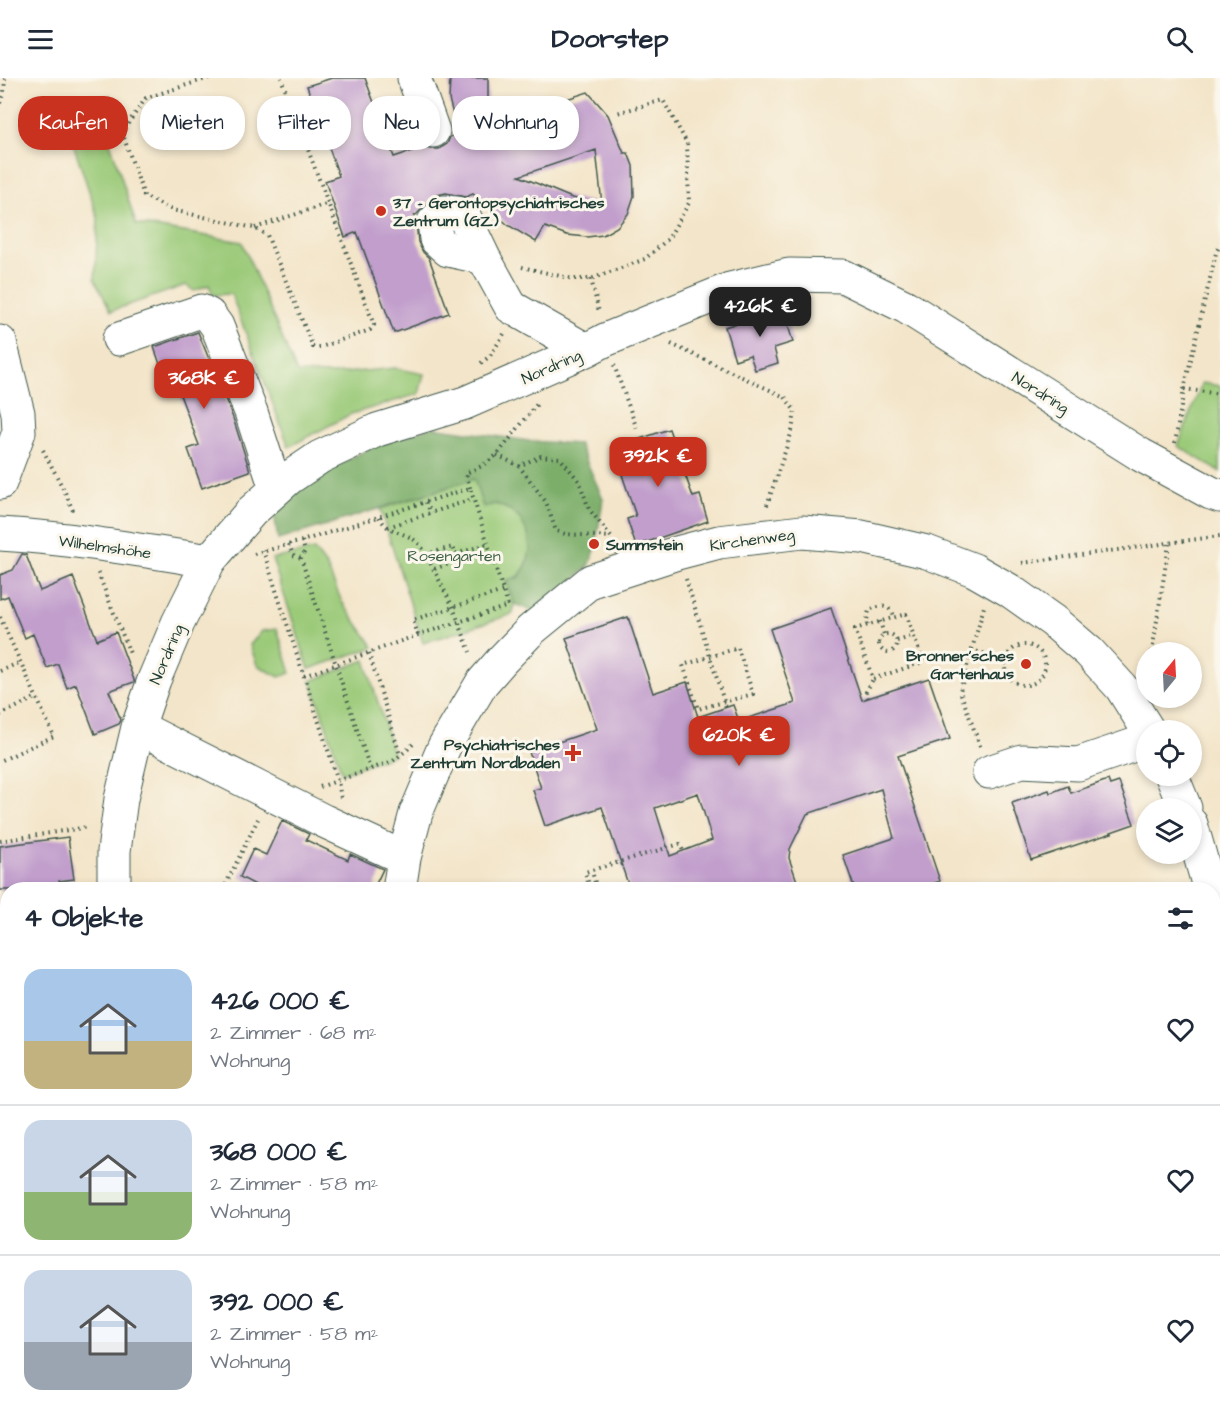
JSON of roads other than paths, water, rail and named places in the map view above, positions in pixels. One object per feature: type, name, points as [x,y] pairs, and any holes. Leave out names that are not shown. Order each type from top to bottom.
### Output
[{"type":"street","points":[[414,78],[420,96]]},
{"type":"street","points":[[484,258],[511,307],[596,345]]},
{"type":"street","name":"Nordring","points":[[114,882],[114,851],[121,799],[138,727],[154,680],[178,623],[209,561],[251,512],[289,478],[320,457],[377,430],[465,403],[730,289],[789,275],[843,276],[906,307],[1142,454],[1220,496]]},
{"type":"street","points":[[119,339],[201,310],[209,315],[217,326],[251,412],[276,489]]},
{"type":"street","points":[[0,342],[20,432],[0,483]]},
{"type":"street","name":"Kirchenweg","points":[[400,882],[416,813],[444,747],[482,683],[503,659],[531,630],[591,581],[719,542],[802,532],[862,537],[927,552],[974,570],[1053,621],[1089,652],[1121,687],[1142,720]]},
{"type":"street","name":"Wilhelmshöhe","points":[[0,534],[87,543],[209,561]]},
{"type":"street","points":[[138,727],[276,797],[404,858]]},
{"type":"street","points":[[989,772],[1022,761],[1078,764],[1136,744]]},
{"type":"street","points":[[1202,862],[1207,882]]},
{"type":"place","name":"37 - Gerontopsychiatrisches Zentrum (GZ)","points":[[381,211]]},
{"type":"place","name":"Summstein","points":[[594,544]]},
{"type":"place","name":"Bronner'sches Gartenhaus","points":[[1026,664]]},
{"type":"place","name":"Psychiatrisches Zentrum Nordbaden","points":[[573,753]]},
{"type":"park label","name":"Rosengarten","points":[[454,555]]}]
